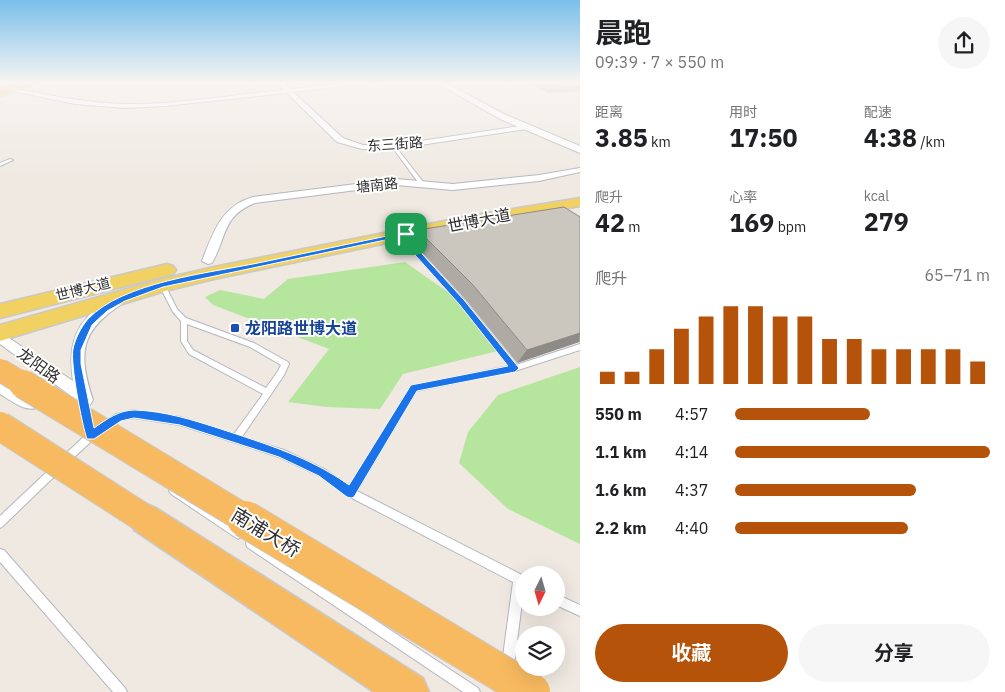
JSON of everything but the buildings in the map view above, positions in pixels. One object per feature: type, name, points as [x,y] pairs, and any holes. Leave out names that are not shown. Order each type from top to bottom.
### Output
[{"type":"highway","name":"南浦大桥","points":[[0,370],[175,478],[532,692]]},
{"type":"highway","points":[[0,426],[409,692]]},
{"type":"main road","name":"世博大道","points":[[0,311],[35,301],[208,261],[580,190]]},
{"type":"main road","name":"世博大道","points":[[0,335],[162,285],[406,234],[580,202]]},
{"type":"street","name":"东三街路","points":[[313,114],[340,140],[353,145],[373,148],[394,147],[527,127]]},
{"type":"street","points":[[499,114],[580,150]]},
{"type":"street","name":"塘南路","points":[[208,261],[224,220],[231,210],[244,203],[271,197],[386,183],[453,187],[532,179],[580,170]]},
{"type":"street","points":[[91,436],[77,364],[76,350],[81,336],[90,322],[104,309],[122,299],[162,285]]},
{"type":"street","name":"龙阳路","points":[[0,335],[84,397]]},
{"type":"street","points":[[0,387],[91,436]]},
{"type":"lane","points":[[394,147],[422,184]]},
{"type":"lane","points":[[0,165],[11,160]]},
{"type":"lane","points":[[406,234],[410,245],[462,302],[515,368]]},
{"type":"lane","points":[[162,285],[175,310],[184,320],[220,335],[252,345],[285,364],[268,393],[236,439]]},
{"type":"lane","points":[[184,320],[184,341],[191,352],[268,393]]},
{"type":"lane","points":[[351,493],[414,388],[515,368],[580,347]]},
{"type":"lane","points":[[0,523],[91,436],[119,417],[134,414],[180,421],[281,453],[314,469],[351,493],[515,577]]},
{"type":"lane","points":[[91,436],[132,463]]},
{"type":"lane","points":[[164,485],[474,692]]},
{"type":"lane","points":[[0,554],[121,692]]},
{"type":"lane","points":[[565,604],[580,611]]},
{"type":"lane","points":[[504,692],[516,616]]},
{"type":"green space","points":[[405,262],[462,302],[502,350],[403,374],[380,409],[327,407],[288,402],[329,349],[213,305],[205,297],[220,290],[264,299],[288,279]]},
{"type":"green space","points":[[580,367],[580,544],[508,509],[459,463],[468,432],[498,395]]},
{"type":"place","name":"龙阳路世博大道","points":[[235,328]]},
{"type":"route","points":[[406,234],[410,245],[462,302],[515,368],[414,388],[351,493],[323,473],[281,453],[180,421],[134,414],[119,417],[91,436],[76,350],[81,336],[90,322],[104,309],[122,299],[162,285],[406,234]]}]
